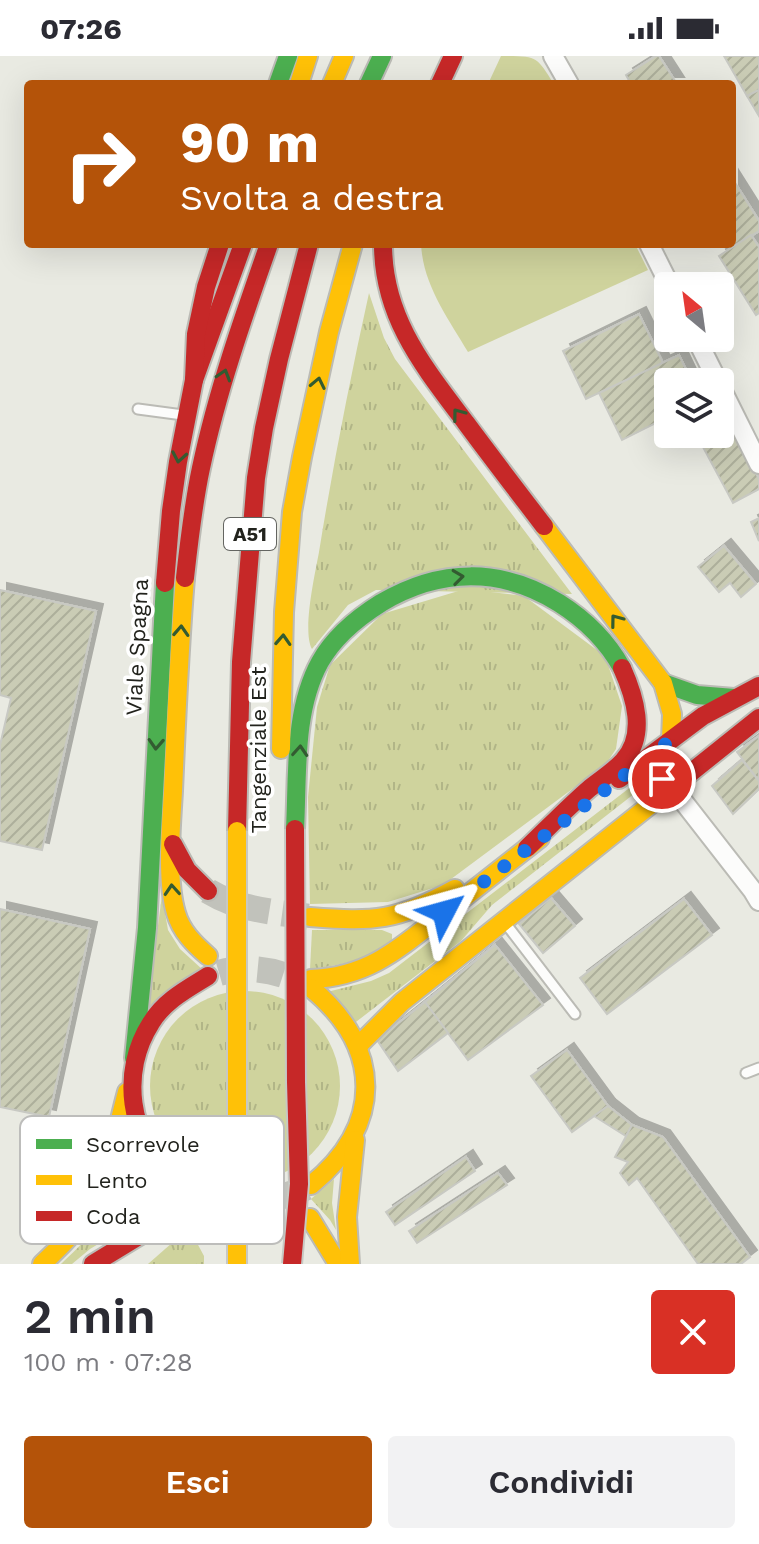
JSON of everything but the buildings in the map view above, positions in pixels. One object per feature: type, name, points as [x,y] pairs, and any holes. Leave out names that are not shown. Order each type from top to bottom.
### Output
[{"type":"main road","points":[[279,80],[288,56]]},
{"type":"main road","points":[[300,80],[308,56]]},
{"type":"main road","points":[[334,80],[344,56]]},
{"type":"main road","points":[[371,80],[382,56]]},
{"type":"main road","points":[[442,80],[453,56]]},
{"type":"main road","name":"Viale Spagna","points":[[132,1068],[147,928],[165,577],[178,462],[194,380],[196,334],[219,248]]},
{"type":"main road","points":[[194,380],[242,248]]},
{"type":"main road","name":"Viale Spagna","points":[[208,956],[188,938],[174,908],[170,837],[184,589],[200,471],[223,376],[268,248]]},
{"type":"main road","name":"Tangenziale Est","points":[[237,1116],[237,762],[243,621],[263,430],[308,248]]},
{"type":"main road","name":"Tangenziale Est","points":[[282,1116],[288,830],[281,679],[290,528],[329,327],[352,248]]},
{"type":"main road","points":[[383,248],[382,265],[392,309],[420,362],[663,683],[672,714],[669,773]]},
{"type":"main road","points":[[292,1264],[299,1184],[288,830],[302,717],[315,672],[335,642],[361,616],[392,596],[427,582],[463,575],[518,583],[552,599],[604,641],[625,673],[639,721],[631,750],[623,760],[527,848],[451,891],[392,917],[354,920],[310,917]]},
{"type":"main road","points":[[663,683],[691,695],[734,698]]},
{"type":"main road","points":[[350,1264],[347,1208],[356,1130],[365,1096],[365,1075],[350,1028],[311,984],[368,968],[388,957],[703,716],[759,686]]},
{"type":"main road","points":[[358,1046],[402,1002],[504,921],[527,887],[669,773],[759,718]]},
{"type":"main road","points":[[170,837],[181,864],[208,891]]},
{"type":"main road","points":[[119,1116],[148,1025],[173,996],[208,976]]},
{"type":"main road","points":[[132,1068],[131,1097],[135,1116]]},
{"type":"main road","points":[[311,1185],[341,1157],[356,1130]]},
{"type":"main road","points":[[310,1218],[338,1264]]},
{"type":"main road","points":[[42,1264],[63,1244]]},
{"type":"main road","points":[[93,1264],[122,1244]]},
{"type":"main road","name":"Tangenziale Est","points":[[276,1264],[277,1244]]},
{"type":"street","points":[[553,56],[567,80]]},
{"type":"street","points":[[651,248],[663,272]]},
{"type":"street","points":[[734,414],[759,464]]},
{"type":"street","points":[[669,773],[759,901]]},
{"type":"lane","points":[[138,409],[187,415]]},
{"type":"lane","points":[[504,921],[575,1014]]},
{"type":"lane","points":[[746,1073],[759,1068]]},
{"type":"green space","points":[[501,56],[522,56],[539,63],[551,80],[490,80]]},
{"type":"green space","points":[[422,248],[637,248],[648,270],[468,352],[431,287]]},
{"type":"green space","points":[[369,293],[384,338],[395,359],[572,594],[376,590],[348,605],[312,649],[308,629],[312,588]]},
{"type":"green space","points":[[465,589],[524,596],[605,656],[622,706],[616,749],[606,764],[443,885],[388,902],[310,904],[308,797],[317,707],[330,665],[382,614]]},
{"type":"green space","points":[[654,769],[639,790],[492,905],[461,941],[352,1025],[327,992],[389,973]]},
{"type":"green space","points":[[162,895],[168,930],[180,949],[203,970],[147,1009]]},
{"type":"green space","points":[[312,930],[382,930],[392,934],[392,940],[364,957],[310,969]]},
{"type":"green space","points":[[227,993],[263,993],[298,1007],[324,1033],[338,1068],[340,1086],[333,1122],[312,1153],[284,1172],[284,1116],[155,1116],[152,1104],[152,1068],[166,1033],[192,1007]]},
{"type":"green space","points":[[334,1179],[332,1203],[336,1230],[311,1199]]},
{"type":"green space","points":[[81,1244],[98,1244],[72,1264],[61,1264]]},
{"type":"green space","points":[[171,1244],[198,1244],[204,1256],[204,1264],[148,1264]]},
{"type":"tunnel","points":[[208,891],[245,906],[310,917]]},
{"type":"tunnel","points":[[219,973],[255,969],[290,977],[311,988]]},
{"type":"tunnel","points":[[284,1196],[311,1185]]},
{"type":"traffic: fast","points":[[279,80],[288,56]]},
{"type":"traffic: fast","points":[[371,80],[382,56]]},
{"type":"traffic: fast","points":[[295,829],[298,744],[311,681],[332,644],[347,629],[372,609],[403,591],[448,578],[470,576],[515,583],[537,591],[578,617],[603,640],[622,668]]},
{"type":"traffic: fast","points":[[134,1058],[147,928],[165,583]]},
{"type":"traffic: fast","points":[[663,683],[697,695],[734,698]]},
{"type":"traffic: slow","points":[[300,80],[308,56]]},
{"type":"traffic: slow","points":[[334,80],[344,56]]},
{"type":"traffic: slow","points":[[281,749],[284,612],[292,512],[329,332],[352,248]]},
{"type":"traffic: slow","points":[[544,526],[663,683],[672,714],[671,740]]},
{"type":"traffic: slow","points":[[185,578],[170,869],[173,900],[181,926],[208,956]]},
{"type":"traffic: slow","points":[[358,1046],[402,1002],[674,786]]},
{"type":"traffic: slow","points":[[237,831],[237,1116]]},
{"type":"traffic: slow","points":[[311,979],[353,972],[387,956],[540,838]]},
{"type":"traffic: slow","points":[[310,917],[385,917],[417,908],[455,889]]},
{"type":"traffic: slow","points":[[311,988],[335,1011],[352,1036],[362,1061],[365,1086],[362,1112],[352,1137],[335,1162],[311,1185]]},
{"type":"traffic: slow","points":[[121,1116],[127,1092]]},
{"type":"traffic: slow","points":[[350,1264],[347,1217],[355,1140]]},
{"type":"traffic: slow","points":[[310,1218],[338,1264]]},
{"type":"traffic: slow","points":[[42,1264],[62,1244]]},
{"type":"traffic: slow","points":[[237,1244],[237,1264]]},
{"type":"traffic: jam","points":[[442,80],[453,56]]},
{"type":"traffic: jam","points":[[165,583],[171,511],[194,380],[196,334],[219,248]]},
{"type":"traffic: jam","points":[[194,380],[242,248]]},
{"type":"traffic: jam","points":[[185,578],[207,440],[231,355],[268,248]]},
{"type":"traffic: jam","points":[[237,831],[241,662],[256,478],[279,359],[308,248]]},
{"type":"traffic: jam","points":[[383,248],[390,295],[398,318],[421,361],[544,526]]},
{"type":"traffic: jam","points":[[527,848],[582,795],[619,765],[630,751],[635,740],[636,716],[622,668]]},
{"type":"traffic: jam","points":[[619,779],[703,716],[759,686]]},
{"type":"traffic: jam","points":[[674,786],[759,718]]},
{"type":"traffic: jam","points":[[292,1264],[299,1184],[295,829]]},
{"type":"traffic: jam","points":[[173,844],[187,870],[208,891]]},
{"type":"traffic: jam","points":[[136,1116],[132,1083],[141,1042],[162,1008],[208,976]]},
{"type":"traffic: jam","points":[[93,1264],[126,1244]]},
{"type":"route","points":[[444,912],[671,740],[662,779]]}]
